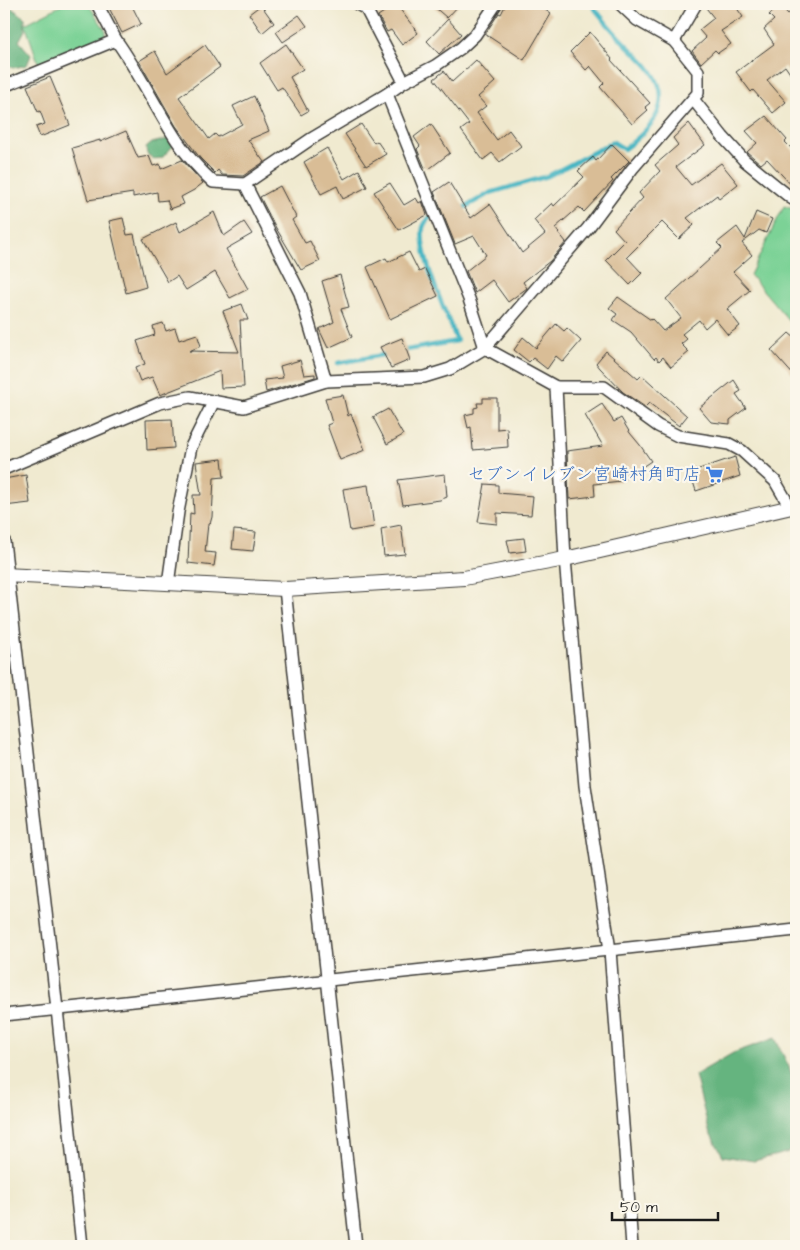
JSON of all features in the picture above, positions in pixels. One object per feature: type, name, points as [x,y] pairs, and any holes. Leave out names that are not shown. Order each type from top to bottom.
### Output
[{"type":"street","points":[[97,4],[116,40],[129,58],[178,143],[213,182],[245,184],[310,139],[404,82],[435,66],[462,48],[475,35],[496,4]]},
{"type":"street","points":[[4,469],[160,403],[190,397],[244,407],[326,381],[424,377],[450,369],[485,348],[588,228],[632,169],[698,92],[698,70],[674,41],[637,20],[620,4]]},
{"type":"street","points":[[674,41],[696,4]]},
{"type":"street","points":[[364,5],[404,82]]},
{"type":"street","points":[[4,86],[116,40]]},
{"type":"street","points":[[6,575],[285,589],[464,578],[565,559],[793,507],[776,481],[742,451],[729,444],[678,436],[658,426],[604,387],[556,387],[485,348],[469,299],[387,94]]},
{"type":"street","points":[[693,99],[744,160],[796,201]]},
{"type":"street","points":[[245,184],[300,293],[326,381]]},
{"type":"street","points":[[556,387],[565,559],[585,786],[610,950],[632,1246]]},
{"type":"street","points":[[168,584],[178,512],[191,448],[214,401]]},
{"type":"street","points":[[4,541],[6,575],[57,1009],[82,1246]]},
{"type":"street","points":[[285,589],[329,981],[356,1246]]},
{"type":"street","points":[[4,1016],[796,930]]},
{"type":"green space","points":[[64,4],[88,4],[106,31],[105,37],[39,65],[25,24]]},
{"type":"green space","points":[[9,6],[25,18],[25,30],[19,41],[31,55],[27,65],[13,68],[4,63],[4,7]]},
{"type":"green space","points":[[168,139],[173,146],[162,158],[154,159],[147,154],[146,148],[152,143]]},
{"type":"green space","points":[[784,206],[796,210],[796,329],[750,275]]},
{"type":"green space","points":[[775,1038],[796,1087],[796,1144],[789,1152],[754,1161],[723,1156],[709,1131],[695,1075],[733,1053]]},
{"type":"building","points":[[107,4],[131,4],[141,24],[122,33]]},
{"type":"building","points":[[396,4],[418,33],[402,45],[391,30],[387,32],[378,16]]},
{"type":"building","points":[[431,4],[460,4],[447,18]]},
{"type":"building","points":[[506,4],[537,4],[551,14],[524,60],[485,34],[499,13],[501,14]]},
{"type":"building","points":[[703,4],[734,4],[743,17],[721,31],[731,44],[718,53],[715,50],[701,63],[692,51],[706,38],[699,30],[714,18]]},
{"type":"building","points":[[261,5],[274,23],[262,33],[249,14]]},
{"type":"building","points":[[780,5],[788,14],[796,9],[796,82],[785,66],[767,80],[786,102],[773,113],[753,90],[751,92],[736,72],[774,44],[764,29],[774,20],[769,15]]},
{"type":"building","points":[[299,15],[307,26],[283,42],[276,32]]},
{"type":"building","points":[[448,19],[461,34],[439,54],[427,41]]},
{"type":"building","points":[[590,32],[611,60],[650,103],[645,107],[648,110],[632,124],[600,87],[604,83],[590,66],[586,70],[570,52]]},
{"type":"building","points":[[286,44],[303,69],[290,77],[308,111],[301,115],[282,87],[277,90],[260,63]]},
{"type":"building","points":[[205,45],[220,67],[179,97],[209,139],[215,134],[218,137],[242,124],[233,106],[254,96],[269,131],[248,140],[264,162],[243,176],[222,175],[218,170],[215,173],[200,158],[176,126],[139,61],[155,51],[167,73]]},
{"type":"building","points":[[476,60],[495,82],[478,97],[486,106],[477,113],[497,140],[509,130],[521,146],[500,162],[492,153],[483,160],[461,130],[469,124],[434,79],[444,71],[452,82]]},
{"type":"building","points":[[50,77],[70,125],[40,137],[36,127],[45,124],[27,86]]},
{"type":"building","points":[[766,116],[787,140],[785,142],[796,153],[796,190],[767,159],[761,164],[747,152],[757,143],[746,131]]},
{"type":"building","points":[[689,123],[705,145],[676,167],[691,185],[721,163],[738,184],[719,199],[717,195],[687,218],[694,225],[679,239],[662,222],[627,257],[642,273],[630,285],[606,260],[625,241],[614,229],[643,198],[639,193],[660,171],[655,165],[678,145],[673,138]]},
{"type":"building","points":[[361,124],[374,143],[377,141],[386,154],[366,166],[345,134]]},
{"type":"building","points":[[431,124],[450,153],[429,169],[425,168],[417,149],[420,146],[414,137]]},
{"type":"building","points":[[126,131],[138,158],[149,156],[153,166],[160,164],[161,169],[182,160],[203,183],[181,197],[184,204],[170,209],[167,200],[158,201],[157,192],[133,197],[133,193],[88,200],[72,148],[100,140],[100,142]]},
{"type":"building","points":[[612,144],[629,161],[611,179],[613,181],[584,212],[579,207],[555,228],[566,242],[550,261],[523,282],[527,288],[508,302],[492,280],[475,293],[466,271],[486,255],[474,236],[455,244],[434,192],[449,182],[471,218],[490,204],[522,253],[545,234],[534,220],[552,203],[554,206],[584,177],[578,171],[593,157],[596,161]]},
{"type":"building","points":[[327,148],[344,179],[359,170],[367,187],[343,199],[337,186],[321,194],[304,162]]},
{"type":"building","points":[[390,183],[404,205],[416,198],[419,203],[422,201],[427,215],[399,230],[374,192]]},
{"type":"building","points":[[280,186],[296,217],[292,220],[305,243],[310,241],[320,261],[301,270],[260,197]]},
{"type":"building","points":[[214,212],[224,236],[244,222],[252,234],[226,249],[248,289],[230,298],[215,272],[186,290],[177,276],[168,282],[143,239],[176,222],[180,232]]},
{"type":"building","points":[[756,212],[772,219],[766,233],[759,230],[742,243],[752,255],[733,272],[750,290],[727,309],[740,326],[728,335],[715,319],[705,328],[699,320],[682,334],[687,339],[681,344],[689,352],[671,367],[663,357],[659,361],[656,357],[654,359],[631,332],[613,320],[617,314],[609,308],[618,297],[652,319],[663,331],[681,318],[666,299],[722,248],[717,243],[737,227],[745,239]]},
{"type":"building","points":[[123,218],[127,235],[134,234],[146,287],[126,293],[109,221]]},
{"type":"building","points":[[409,252],[419,272],[425,269],[438,296],[390,319],[367,267],[386,258],[388,262]]},
{"type":"building","points":[[340,275],[349,307],[341,309],[352,337],[328,348],[319,329],[334,322],[322,281]]},
{"type":"building","points":[[242,304],[248,320],[240,320],[244,387],[221,388],[220,371],[160,395],[152,377],[140,381],[135,368],[145,364],[137,341],[155,335],[153,326],[163,323],[166,331],[175,328],[179,340],[197,334],[201,346],[189,351],[239,352],[223,311]]},
{"type":"building","points":[[556,324],[564,331],[567,328],[581,341],[563,362],[556,356],[547,369],[533,358],[529,362],[514,350],[523,337],[536,348]]},
{"type":"building","points":[[789,333],[796,339],[796,378],[771,350]]},
{"type":"building","points":[[402,338],[410,360],[391,368],[380,347]]},
{"type":"building","points":[[606,351],[638,379],[642,375],[687,416],[679,426],[649,403],[645,407],[623,392],[596,363]]},
{"type":"building","points":[[300,360],[304,375],[315,374],[315,377],[266,392],[264,380],[283,378],[280,366]]},
{"type":"building","points":[[734,380],[741,391],[736,394],[746,408],[730,420],[730,424],[711,422],[699,408]]},
{"type":"building","points":[[343,395],[348,416],[351,414],[365,450],[340,460],[327,425],[332,423],[325,398]]},
{"type":"building","points":[[483,398],[497,398],[497,429],[507,428],[508,447],[473,450],[471,427],[468,428],[465,415],[474,413],[474,408],[478,407],[477,403],[483,403]]},
{"type":"building","points":[[602,404],[614,422],[621,418],[651,461],[621,481],[594,484],[595,496],[569,499],[567,451],[603,446],[585,415]]},
{"type":"building","points":[[388,409],[403,435],[387,444],[373,417]]},
{"type":"building","points":[[172,419],[174,448],[147,450],[146,420]]},
{"type":"building","name":"セブンイレブン宮崎村角町店","points":[[735,457],[740,476],[696,491],[690,472]]},
{"type":"building","points":[[222,459],[224,477],[214,478],[212,517],[210,524],[208,524],[205,552],[216,553],[214,566],[188,563],[190,513],[194,514],[193,495],[201,495],[196,462]]},
{"type":"building","points":[[445,474],[447,497],[440,500],[403,505],[398,480]]},
{"type":"building","points":[[26,475],[30,503],[4,506],[4,479]]},
{"type":"building","points":[[485,484],[498,485],[498,493],[533,496],[531,515],[497,513],[497,524],[478,522]]},
{"type":"building","points":[[368,485],[374,527],[350,531],[343,489]]},
{"type":"building","points":[[401,525],[405,554],[384,556],[381,529]]},
{"type":"building","points":[[234,530],[256,532],[253,551],[232,549]]},
{"type":"building","points":[[524,538],[526,551],[510,553],[507,540]]},
{"type":"waterway","points":[[460,210],[490,193],[548,176],[613,142],[624,149],[651,124],[660,104],[661,93],[657,81],[650,69],[614,32],[591,4]]},
{"type":"waterway","points":[[401,351],[457,341],[434,284],[423,239],[423,228],[431,216],[449,216]]},
{"type":"waterway","points":[[338,363],[388,354]]},
{"type":"place","name":"セブンイレブン宮崎村角町店","points":[[715,474]]}]
